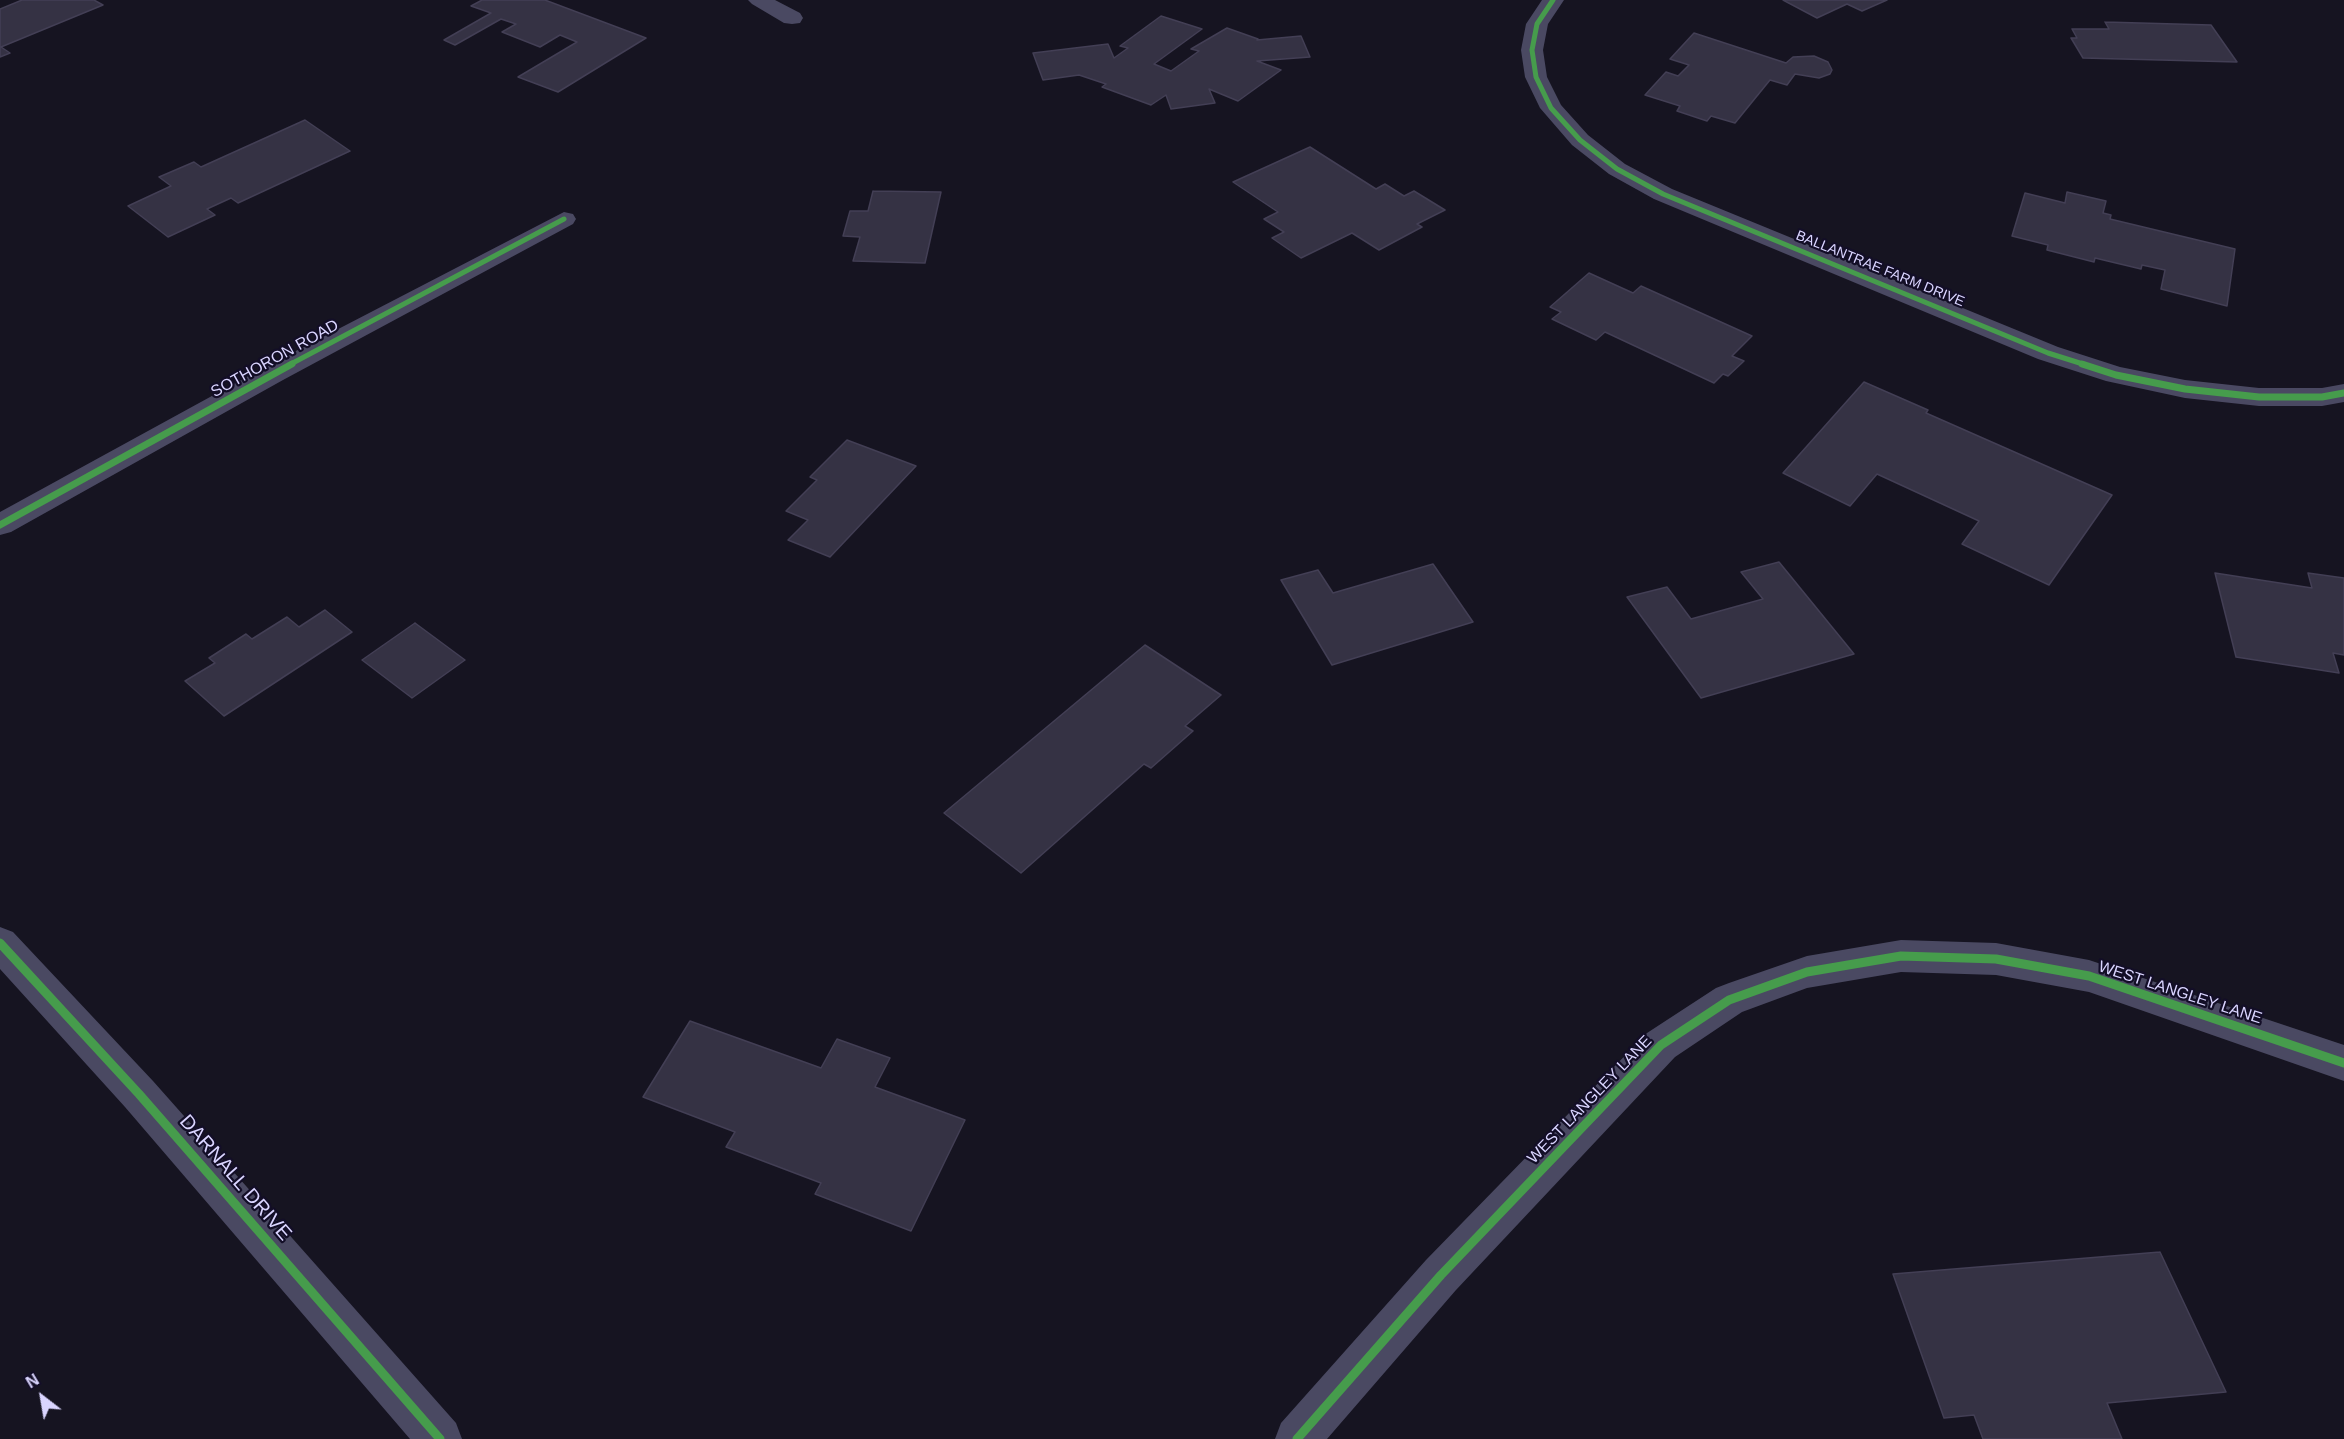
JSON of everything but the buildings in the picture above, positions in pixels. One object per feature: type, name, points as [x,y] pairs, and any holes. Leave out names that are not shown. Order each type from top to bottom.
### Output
[{"type":"street","points":[[759,0],[792,18]]},
{"type":"street","name":"BALLANTRAE FARM DRIVE","points":[[1553,0],[1538,24],[1532,50],[1536,77],[1551,108],[1580,141],[1617,169],[1663,194],[2048,353],[2116,375],[2185,389],[2259,397],[2322,397],[2344,393]]},
{"type":"street","name":"SOTHORON ROAD","points":[[0,525],[268,377],[564,219]]},
{"type":"street","name":"DARNALL DRIVE","points":[[0,943],[140,1094],[440,1439]]},
{"type":"street","name":"WEST LANGLEY LANE","points":[[1297,1439],[1441,1275],[1661,1045],[1729,1000],[1807,972],[1901,956],[1996,959],[2088,976],[2344,1063]]},
{"type":"cycle path","points":[[1553,0],[1537,24],[1532,50],[1536,77],[1551,108],[1580,140],[1617,169],[1663,194],[2048,353],[2116,375],[2185,389],[2259,397],[2322,397],[2344,393]]},
{"type":"cycle path","points":[[0,525],[273,374],[564,219]]},
{"type":"cycle path","points":[[0,943],[139,1094],[440,1439]]},
{"type":"cycle path","points":[[1297,1439],[1441,1275],[1661,1045],[1729,1000],[1807,972],[1901,956],[1996,959],[2089,976],[2344,1063]]}]
